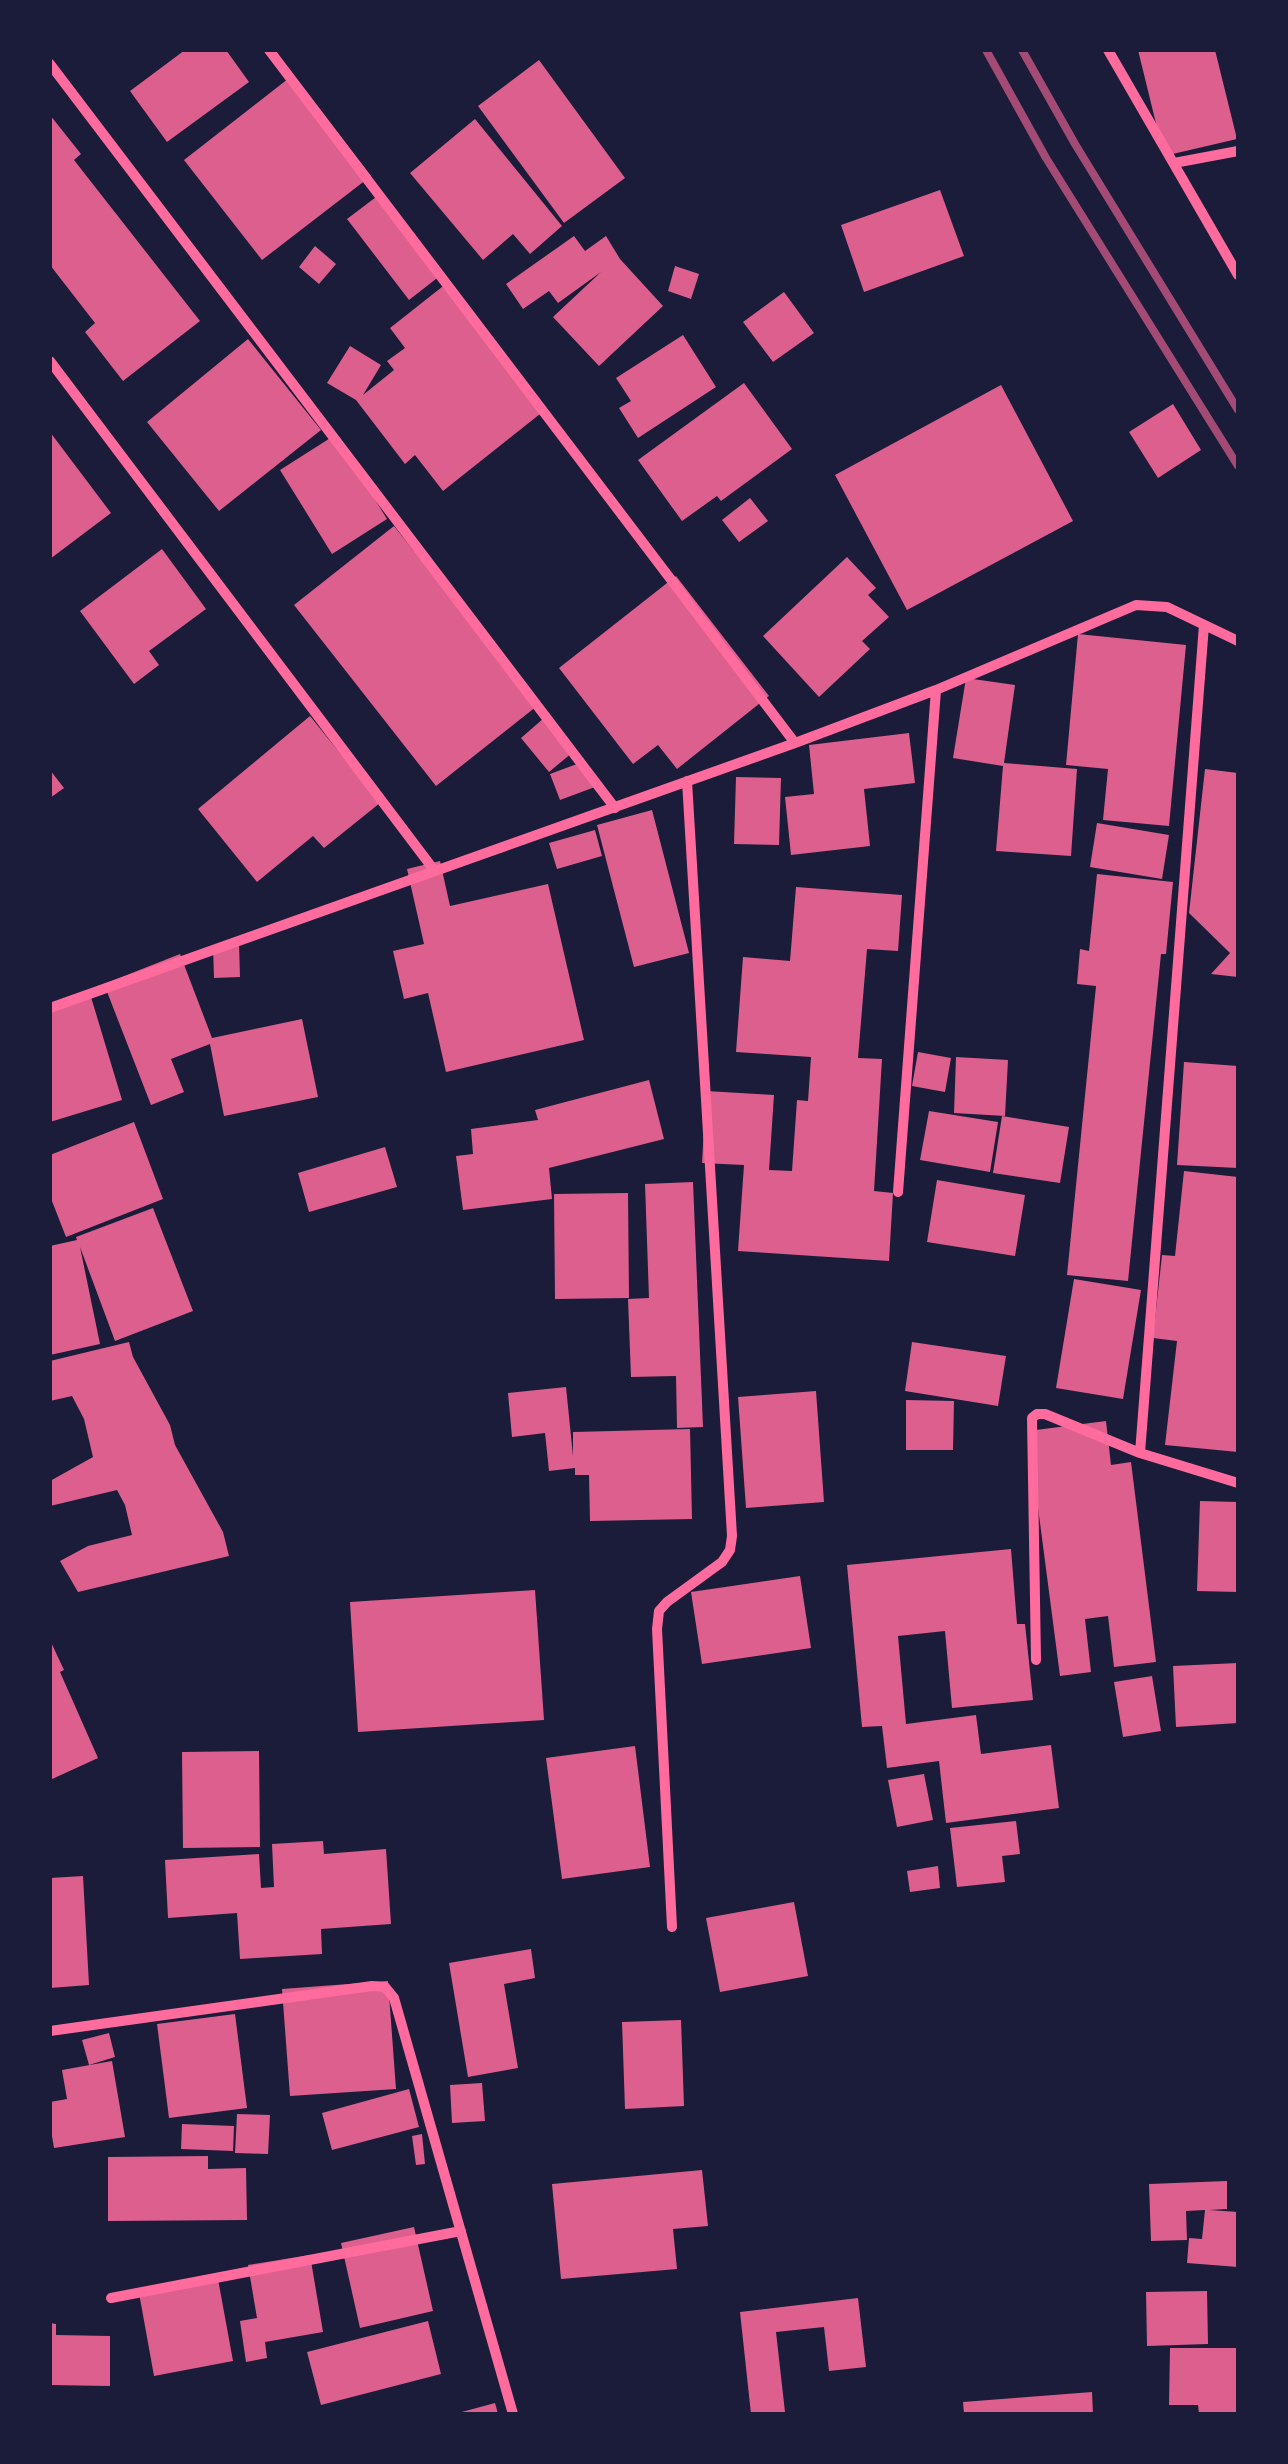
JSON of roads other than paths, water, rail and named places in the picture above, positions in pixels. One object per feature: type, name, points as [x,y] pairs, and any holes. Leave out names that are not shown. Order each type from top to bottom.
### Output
[{"type":"street","points":[[269,50],[795,742]]},
{"type":"street","points":[[1108,50],[1238,275]]},
{"type":"street","points":[[50,64],[615,808]]},
{"type":"street","points":[[1174,164],[1238,151]]},
{"type":"street","points":[[50,361],[434,870]]},
{"type":"street","points":[[50,1008],[936,690],[1136,605],[1166,607],[1238,642]]},
{"type":"street","points":[[1140,1453],[1204,624]]},
{"type":"street","points":[[898,1192],[936,690]]},
{"type":"street","points":[[672,1927],[659,1612],[722,1562],[730,1550],[732,1536],[688,781]]},
{"type":"street","points":[[1036,1660],[1032,1418],[1045,1414],[1140,1453],[1238,1483]]},
{"type":"street","points":[[50,2031],[372,1986],[384,1988],[394,1998],[514,2414]]},
{"type":"street","points":[[112,2298],[461,2231]]},
{"type":"railway","points":[[986,50],[1046,158],[1238,466]]},
{"type":"railway","points":[[1022,50],[1238,410]]}]
